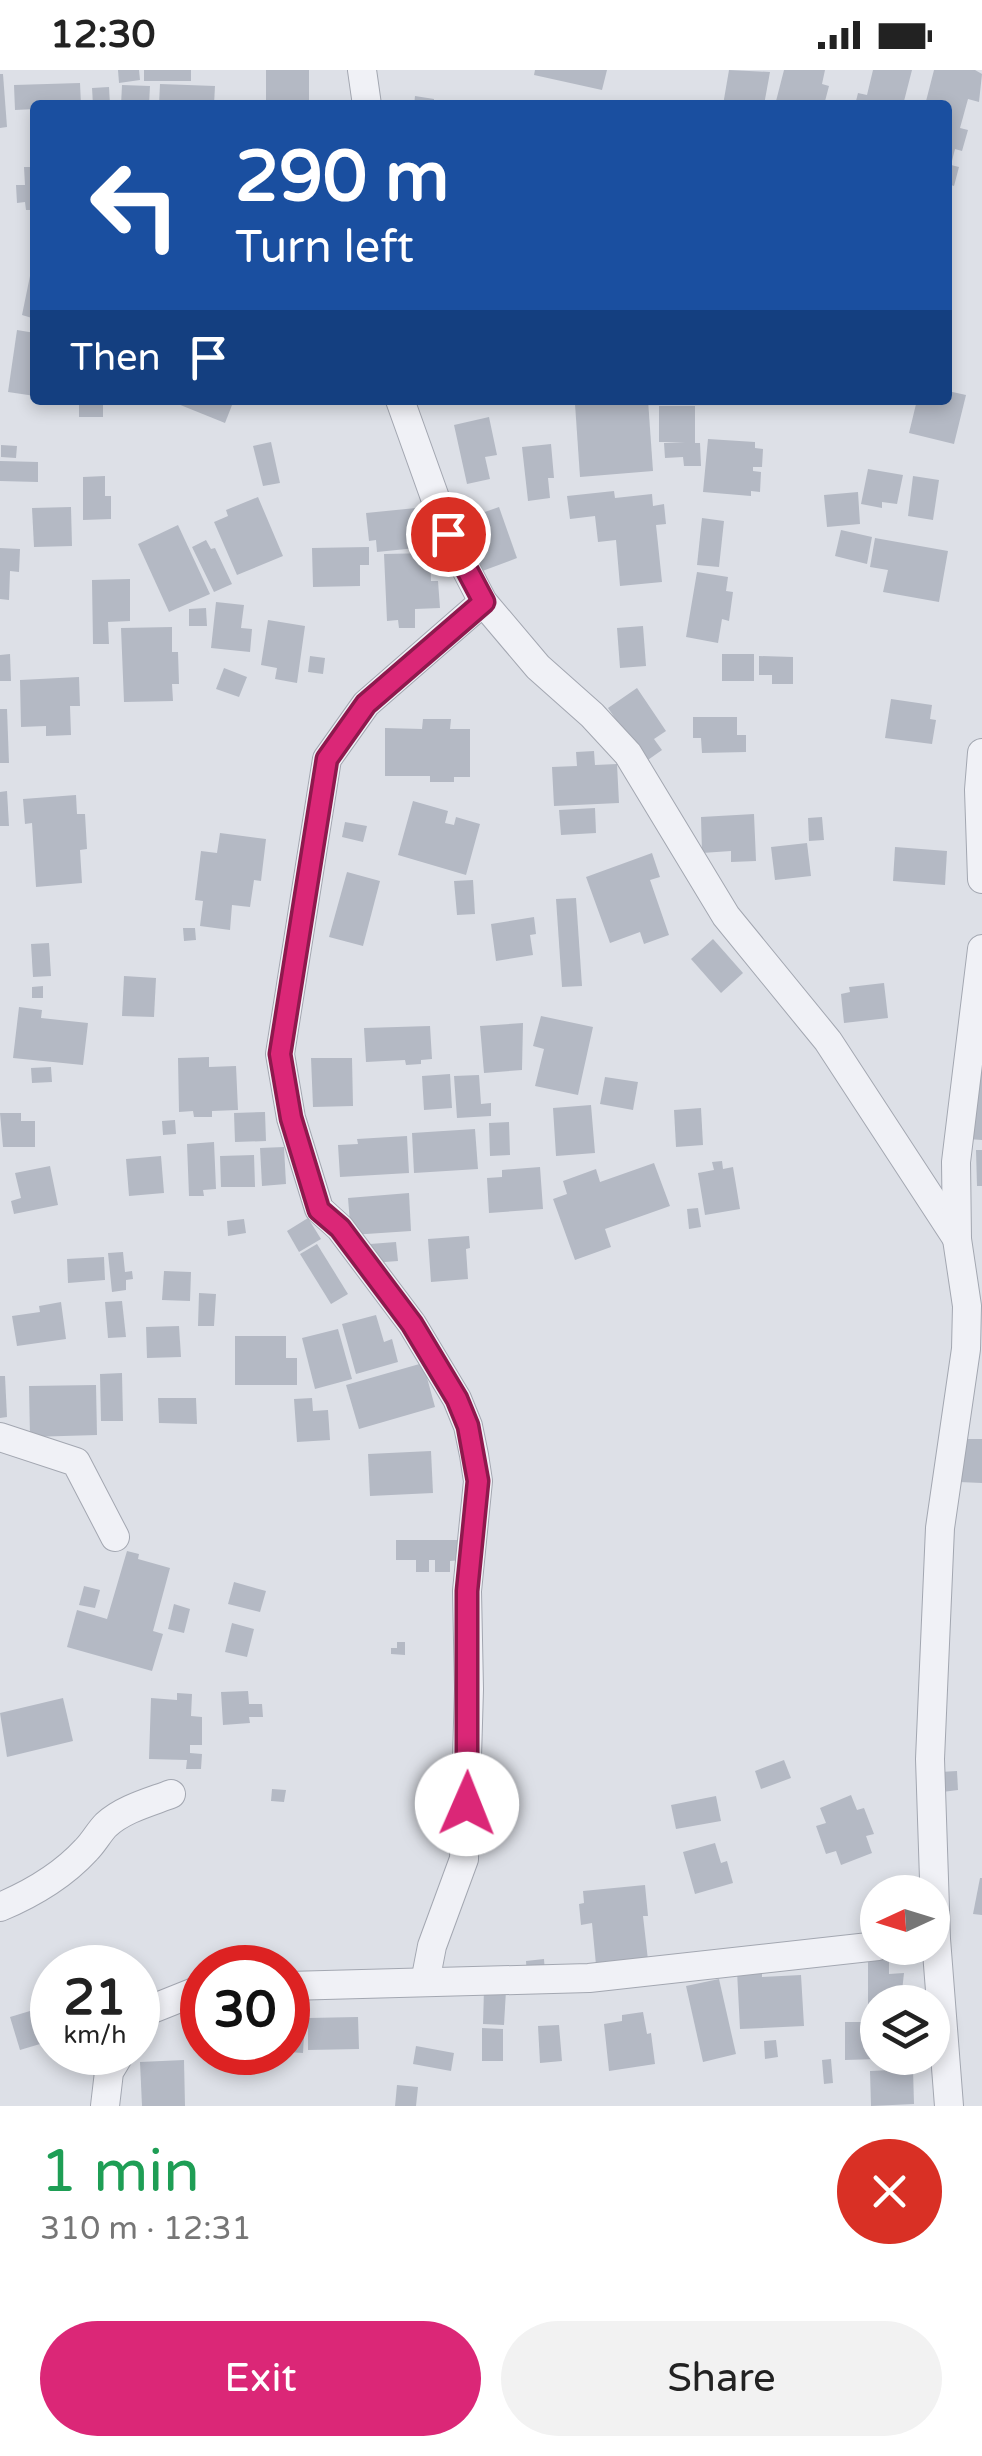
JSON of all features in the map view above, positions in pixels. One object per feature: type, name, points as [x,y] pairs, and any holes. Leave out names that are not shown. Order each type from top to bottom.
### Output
[{"type":"street","points":[[362,70],[365,100]]},
{"type":"street","points":[[402,405],[448,534],[484,602],[538,667],[592,714],[628,754],[726,916],[828,1041],[957,1239]]},
{"type":"street","points":[[426,1982],[436,1934],[464,1859],[469,1689],[467,1591],[478,1481],[474,1455],[457,1399],[412,1324],[340,1228],[319,1210],[291,1118],[280,1054],[327,759],[366,704],[484,602]]},
{"type":"street","points":[[982,753],[982,879]]},
{"type":"street","points":[[933,1875],[930,1759],[939,1547],[966,1335],[957,1239],[956,1162],[982,949]]},
{"type":"street","points":[[0,1438],[76,1462],[116,1537]]},
{"type":"street","points":[[0,1907],[57,1875],[85,1852],[107,1824],[171,1794]]},
{"type":"street","points":[[310,1985],[590,1978],[860,1948]]},
{"type":"street","points":[[936,1965],[947,2105]]},
{"type":"street","points":[[105,2106],[109,2075]]},
{"type":"building","points":[[118,70],[139,70],[140,80],[119,83]]},
{"type":"building","points":[[144,70],[191,70],[191,81],[144,81]]},
{"type":"building","points":[[266,70],[309,70],[309,100],[266,100]]},
{"type":"building","points":[[535,70],[607,70],[602,90],[534,75]]},
{"type":"building","points":[[729,70],[770,72],[765,100],[724,100]]},
{"type":"building","points":[[784,70],[825,70],[822,84],[829,86],[825,100],[776,100]]},
{"type":"building","points":[[873,70],[912,70],[904,100],[856,100],[858,93],[867,95]]},
{"type":"building","points":[[934,70],[975,70],[982,74],[979,102],[968,99],[960,128],[968,130],[962,151],[955,149],[952,161],[952,100],[926,100]]},
{"type":"building","points":[[0,74],[7,127],[0,128]]},
{"type":"building","points":[[80,83],[81,100],[30,100],[30,109],[15,110],[14,85]]},
{"type":"building","points":[[160,84],[215,86],[214,100],[159,100]]},
{"type":"building","points":[[122,85],[150,86],[149,100],[121,100]]},
{"type":"building","points":[[109,87],[110,100],[93,100],[92,88]]},
{"type":"building","points":[[952,165],[959,167],[952,185]]},
{"type":"building","points":[[24,167],[30,167],[30,210],[26,210],[25,202],[17,203],[16,185],[25,185]]},
{"type":"building","points":[[30,276],[30,317],[22,315]]},
{"type":"building","points":[[17,330],[30,332],[30,395],[8,392]]},
{"type":"building","points":[[952,392],[966,395],[954,444],[909,433],[916,405],[952,405]]},
{"type":"building","points":[[79,405],[103,405],[103,417],[79,417]]},
{"type":"building","points":[[180,405],[232,405],[225,423]]},
{"type":"building","points":[[575,405],[648,405],[653,471],[580,477]]},
{"type":"building","points":[[659,406],[695,406],[695,443],[700,443],[701,466],[684,466],[683,457],[665,458],[664,443],[685,442],[659,442]]},
{"type":"building","points":[[489,417],[497,455],[485,457],[490,479],[467,484],[454,425]]},
{"type":"building","points":[[708,439],[755,442],[755,448],[763,449],[762,467],[753,467],[753,471],[761,472],[760,492],[751,491],[751,496],[703,492]]},
{"type":"building","points":[[271,442],[280,483],[263,486],[253,446]]},
{"type":"building","points":[[551,444],[554,478],[548,478],[550,498],[528,501],[522,447]]},
{"type":"building","points":[[1,445],[17,446],[16,458],[1,457]]},
{"type":"building","points":[[0,461],[38,462],[38,482],[0,481]]},
{"type":"building","points":[[868,469],[903,475],[897,504],[882,502],[882,508],[861,504]]},
{"type":"building","points":[[105,476],[105,496],[111,496],[111,519],[83,520],[83,477]]},
{"type":"building","points":[[913,476],[939,480],[933,520],[908,516]]},
{"type":"building","points":[[614,491],[615,498],[652,494],[653,506],[664,504],[666,524],[656,525],[662,582],[620,586],[616,540],[598,542],[595,516],[570,519],[567,496]]},
{"type":"building","points":[[858,492],[860,524],[827,527],[824,495]]},
{"type":"building","points":[[258,497],[283,556],[237,575],[214,522],[228,516],[226,510]]},
{"type":"building","points":[[71,507],[72,546],[34,547],[32,508]]},
{"type":"building","points":[[499,507],[517,558],[477,573],[459,521]]},
{"type":"building","points":[[416,508],[420,537],[415,537],[416,548],[377,552],[376,540],[369,541],[366,513]]},
{"type":"building","points":[[702,518],[724,521],[719,567],[697,565]]},
{"type":"building","points":[[178,525],[210,594],[169,612],[138,544]]},
{"type":"building","points":[[841,530],[872,537],[867,564],[835,556]]},
{"type":"building","points":[[875,538],[948,551],[939,602],[883,592],[888,570],[870,567]]},
{"type":"building","points":[[206,540],[211,549],[215,548],[232,584],[214,592],[192,547]]},
{"type":"building","points":[[369,547],[369,565],[360,565],[360,586],[313,587],[312,548]]},
{"type":"building","points":[[0,548],[20,549],[19,572],[10,571],[9,600],[0,599]]},
{"type":"building","points":[[430,553],[431,581],[438,581],[440,608],[415,609],[415,628],[399,628],[398,620],[387,621],[384,554]]},
{"type":"building","points":[[697,572],[728,577],[726,591],[733,592],[729,621],[722,619],[718,643],[686,637]]},
{"type":"building","points":[[130,579],[130,621],[108,622],[109,644],[93,644],[92,580]]},
{"type":"building","points":[[216,602],[244,605],[241,628],[252,629],[250,652],[211,648]]},
{"type":"building","points":[[206,608],[207,626],[189,626],[189,609]]},
{"type":"building","points":[[268,620],[305,626],[297,683],[275,679],[277,668],[261,665]]},
{"type":"building","points":[[643,626],[646,666],[620,668],[617,628]]},
{"type":"building","points":[[172,627],[172,652],[178,652],[179,684],[172,684],[173,701],[124,702],[121,628]]},
{"type":"building","points":[[10,654],[11,681],[0,681],[0,655]]},
{"type":"building","points":[[722,654],[754,654],[754,681],[722,681]]},
{"type":"building","points":[[310,656],[325,658],[323,674],[308,672]]},
{"type":"building","points":[[759,656],[793,657],[793,684],[772,684],[772,675],[759,675]]},
{"type":"building","points":[[224,668],[247,677],[239,697],[216,689]]},
{"type":"building","points":[[79,677],[80,706],[70,706],[71,735],[46,736],[46,726],[21,727],[20,680]]},
{"type":"building","points":[[637,688],[666,731],[654,739],[662,750],[645,762],[608,708]]},
{"type":"building","points":[[891,699],[932,705],[930,719],[936,720],[932,744],[885,738]]},
{"type":"building","points":[[0,709],[7,709],[9,763],[0,763]]},
{"type":"building","points":[[693,717],[737,717],[737,735],[746,735],[746,752],[702,753],[701,738],[693,738]]},
{"type":"building","points":[[423,719],[451,719],[450,729],[470,729],[470,777],[430,782],[430,776],[385,776],[385,728],[422,729]]},
{"type":"building","points":[[594,751],[595,765],[617,764],[619,803],[554,806],[552,767],[577,766],[576,752]]},
{"type":"building","points":[[7,791],[9,826],[0,826],[0,792]]},
{"type":"building","points":[[76,795],[77,814],[85,814],[87,849],[80,850],[82,883],[36,887],[32,823],[25,824],[23,799]]},
{"type":"building","points":[[413,801],[448,811],[445,823],[454,825],[456,817],[480,824],[466,875],[398,855]]},
{"type":"building","points":[[595,808],[596,833],[561,835],[559,810]]},
{"type":"building","points":[[754,814],[756,861],[731,862],[731,851],[702,853],[701,817]]},
{"type":"building","points":[[822,817],[824,840],[809,841],[808,818]]},
{"type":"building","points":[[345,822],[367,826],[363,842],[342,837]]},
{"type":"building","points":[[220,833],[266,839],[261,881],[254,880],[250,907],[232,905],[230,930],[200,926],[203,901],[195,900],[201,851],[217,853]]},
{"type":"building","points":[[807,843],[811,876],[775,880],[771,847]]},
{"type":"building","points":[[895,847],[947,851],[945,885],[893,881]]},
{"type":"building","points":[[652,853],[660,877],[650,880],[669,935],[644,944],[640,932],[610,943],[586,877]]},
{"type":"building","points":[[347,872],[380,881],[363,946],[329,937]]},
{"type":"building","points":[[473,880],[475,914],[457,915],[454,881]]},
{"type":"building","points":[[576,898],[582,986],[562,987],[556,899]]},
{"type":"building","points":[[534,917],[536,934],[530,935],[533,955],[496,961],[491,924]]},
{"type":"building","points":[[183,928],[195,928],[196,940],[184,941]]},
{"type":"building","points":[[713,939],[743,973],[721,993],[691,959]]},
{"type":"building","points":[[49,943],[51,976],[33,977],[31,944]]},
{"type":"building","points":[[124,976],[156,978],[154,1017],[122,1016]]},
{"type":"building","points":[[884,983],[888,1018],[844,1023],[841,994],[850,992],[849,987]]},
{"type":"building","points":[[43,986],[43,998],[32,998],[32,987]]},
{"type":"building","points":[[19,1007],[42,1010],[41,1018],[88,1023],[83,1065],[13,1058]]},
{"type":"building","points":[[541,1016],[593,1027],[578,1095],[535,1086],[544,1049],[533,1046]]},
{"type":"building","points":[[523,1023],[522,1070],[484,1073],[480,1026]]},
{"type":"building","points":[[430,1026],[432,1059],[406,1065],[405,1060],[366,1062],[364,1028]]},
{"type":"building","points":[[209,1057],[209,1067],[236,1066],[238,1110],[212,1111],[212,1117],[194,1117],[193,1111],[179,1112],[178,1058]]},
{"type":"building","points":[[311,1058],[352,1058],[353,1106],[313,1107]]},
{"type":"building","points":[[51,1067],[52,1082],[32,1083],[31,1068]]},
{"type":"building","points":[[969,1068],[982,1068],[982,1140],[968,1139]]},
{"type":"building","points":[[450,1074],[452,1108],[424,1110],[422,1076]]},
{"type":"building","points":[[479,1075],[481,1104],[491,1103],[491,1116],[457,1118],[454,1076]]},
{"type":"building","points":[[605,1077],[638,1082],[633,1110],[600,1104]]},
{"type":"building","points":[[591,1105],[595,1153],[556,1156],[553,1108]]},
{"type":"building","points":[[701,1108],[703,1145],[676,1147],[674,1110]]},
{"type":"building","points":[[265,1112],[266,1141],[235,1142],[234,1113]]},
{"type":"building","points":[[0,1113],[21,1113],[21,1121],[35,1121],[35,1147],[3,1147]]},
{"type":"building","points":[[175,1120],[176,1134],[163,1135],[162,1121]]},
{"type":"building","points":[[509,1122],[510,1155],[490,1156],[489,1123]]},
{"type":"building","points":[[475,1129],[478,1169],[414,1173],[412,1133]]},
{"type":"building","points":[[407,1136],[409,1173],[340,1177],[338,1145],[358,1144],[357,1139]]},
{"type":"building","points":[[214,1142],[216,1189],[203,1190],[204,1196],[189,1196],[187,1144]]},
{"type":"building","points":[[284,1147],[286,1184],[262,1186],[260,1148]]},
{"type":"building","points":[[976,1150],[982,1150],[982,1186],[977,1186]]},
{"type":"building","points":[[254,1155],[255,1187],[221,1187],[220,1156]]},
{"type":"building","points":[[161,1156],[164,1193],[129,1196],[126,1159]]},
{"type":"building","points":[[722,1161],[723,1169],[733,1167],[740,1209],[705,1215],[698,1173],[714,1170],[712,1162]]},
{"type":"building","points":[[654,1163],[670,1206],[605,1229],[611,1247],[575,1260],[553,1199],[567,1194],[563,1181],[596,1169],[600,1182]]},
{"type":"building","points":[[50,1166],[58,1205],[14,1214],[11,1201],[21,1198],[15,1173]]},
{"type":"building","points":[[540,1167],[543,1209],[489,1213],[487,1178],[502,1177],[502,1170]]},
{"type":"building","points":[[409,1193],[411,1231],[351,1235],[348,1198]]},
{"type":"building","points":[[698,1208],[701,1227],[689,1229],[687,1209]]},
{"type":"building","points":[[308,1218],[321,1239],[299,1252],[287,1231]]},
{"type":"building","points":[[244,1219],[246,1233],[228,1236],[227,1221]]},
{"type":"building","points":[[469,1236],[468,1279],[431,1282],[428,1239]]},
{"type":"building","points":[[396,1242],[398,1261],[371,1263],[370,1244]]},
{"type":"building","points":[[317,1244],[348,1294],[331,1304],[300,1254]]},
{"type":"building","points":[[123,1252],[125,1272],[132,1271],[133,1279],[126,1280],[126,1290],[112,1292],[108,1253]]},
{"type":"building","points":[[104,1257],[105,1280],[68,1283],[67,1259]]},
{"type":"building","points":[[164,1271],[191,1272],[190,1301],[162,1300]]},
{"type":"building","points":[[199,1293],[216,1294],[214,1326],[198,1326]]},
{"type":"building","points":[[122,1301],[126,1337],[108,1338],[105,1302]]},
{"type":"building","points":[[61,1302],[66,1339],[17,1346],[12,1316],[40,1312],[39,1306]]},
{"type":"building","points":[[376,1315],[384,1342],[392,1339],[398,1362],[356,1374],[342,1324]]},
{"type":"building","points":[[179,1326],[181,1357],[147,1358],[146,1327]]},
{"type":"building","points":[[338,1329],[352,1379],[315,1389],[302,1338]]},
{"type":"building","points":[[235,1336],[286,1336],[286,1358],[297,1358],[297,1385],[235,1385]]},
{"type":"building","points":[[423,1363],[435,1407],[359,1429],[346,1385]]},
{"type":"building","points":[[122,1373],[123,1421],[101,1421],[100,1374]]},
{"type":"building","points":[[0,1376],[5,1376],[7,1417],[0,1418]]},
{"type":"building","points":[[96,1385],[97,1435],[30,1437],[29,1386]]},
{"type":"building","points":[[158,1398],[196,1398],[197,1424],[159,1423]]},
{"type":"building","points":[[312,1398],[313,1411],[328,1410],[330,1440],[297,1442],[294,1399]]},
{"type":"building","points":[[960,1439],[982,1439],[982,1483],[959,1482]]},
{"type":"building","points":[[431,1451],[433,1493],[370,1496],[368,1454]]},
{"type":"building","points":[[396,1540],[463,1540],[462,1560],[450,1561],[450,1572],[435,1572],[435,1560],[429,1560],[429,1572],[416,1572],[416,1560],[396,1560]]},
{"type":"building","points":[[127,1551],[139,1554],[138,1559],[170,1568],[153,1631],[163,1634],[152,1671],[67,1647],[77,1610],[107,1619]]},
{"type":"building","points":[[234,1582],[266,1591],[260,1612],[228,1604]]},
{"type":"building","points":[[84,1586],[100,1590],[95,1608],[79,1605]]},
{"type":"building","points":[[174,1604],[190,1609],[184,1633],[168,1629]]},
{"type":"building","points":[[232,1623],[254,1629],[247,1657],[225,1652]]},
{"type":"building","points":[[397,1642],[405,1642],[405,1655],[391,1654]]},
{"type":"building","points":[[248,1691],[249,1704],[262,1704],[263,1717],[249,1717],[250,1723],[223,1725],[221,1692]]},
{"type":"building","points":[[177,1693],[192,1694],[191,1716],[202,1717],[202,1745],[190,1745],[190,1753],[202,1754],[201,1769],[186,1769],[187,1760],[149,1759],[151,1698],[177,1700]]},
{"type":"building","points":[[63,1698],[73,1741],[7,1757],[0,1713]]},
{"type":"building","points":[[784,1760],[791,1778],[761,1789],[755,1771]]},
{"type":"building","points":[[957,1771],[958,1790],[942,1792],[940,1772]]},
{"type":"building","points":[[272,1789],[286,1790],[284,1802],[271,1801]]},
{"type":"building","points":[[851,1795],[857,1810],[864,1808],[874,1834],[866,1836],[872,1853],[841,1865],[836,1851],[826,1854],[816,1826],[826,1823],[820,1808]]},
{"type":"building","points":[[716,1796],[721,1821],[676,1829],[671,1805]]},
{"type":"building","points":[[715,1843],[721,1863],[727,1861],[733,1883],[695,1894],[683,1852]]},
{"type":"building","points":[[982,1878],[982,1915],[973,1914]]},
{"type":"building","points":[[645,1885],[648,1916],[643,1916],[648,1960],[596,1965],[592,1923],[581,1925],[579,1904],[584,1903],[583,1891]]},
{"type":"building","points":[[544,1959],[545,1973],[527,1975],[526,1961]]},
{"type":"building","points":[[868,1965],[889,1965],[889,1974],[904,1973],[903,1985],[868,1985]]},
{"type":"building","points":[[762,1970],[762,1977],[801,1975],[804,2026],[740,2029],[737,1971]]},
{"type":"building","points":[[719,1979],[736,2054],[703,2062],[686,1986]]},
{"type":"building","points":[[484,1989],[506,1990],[504,2025],[483,2024]]},
{"type":"building","points":[[30,2011],[30,2047],[20,2050],[10,2017]]},
{"type":"building","points":[[643,2012],[647,2034],[651,2033],[655,2064],[609,2071],[604,2024],[622,2021],[622,2015]]},
{"type":"building","points":[[358,2017],[359,2049],[310,2050],[310,2018]]},
{"type":"building","points":[[845,2022],[860,2022],[860,2060],[845,2060]]},
{"type":"building","points":[[559,2025],[562,2061],[540,2063],[538,2026]]},
{"type":"building","points":[[482,2028],[503,2029],[503,2061],[482,2061]]},
{"type":"building","points":[[776,2040],[778,2057],[765,2059],[764,2041]]},
{"type":"building","points":[[416,2046],[454,2053],[451,2071],[413,2064]]},
{"type":"building","points":[[831,2059],[833,2083],[824,2084],[822,2060]]},
{"type":"building","points":[[180,2060],[185,2106],[142,2106],[141,2075],[160,2075],[160,2061]]},
{"type":"building","points":[[870,2075],[913,2075],[914,2104],[871,2106]]},
{"type":"building","points":[[397,2085],[418,2087],[416,2106],[395,2106]]},
{"type":"route","points":[[448,534],[484,602],[366,704],[327,759],[280,1054],[291,1118],[319,1210],[340,1228],[412,1324],[457,1399],[468,1426],[478,1481],[467,1591],[467,1804]]}]
